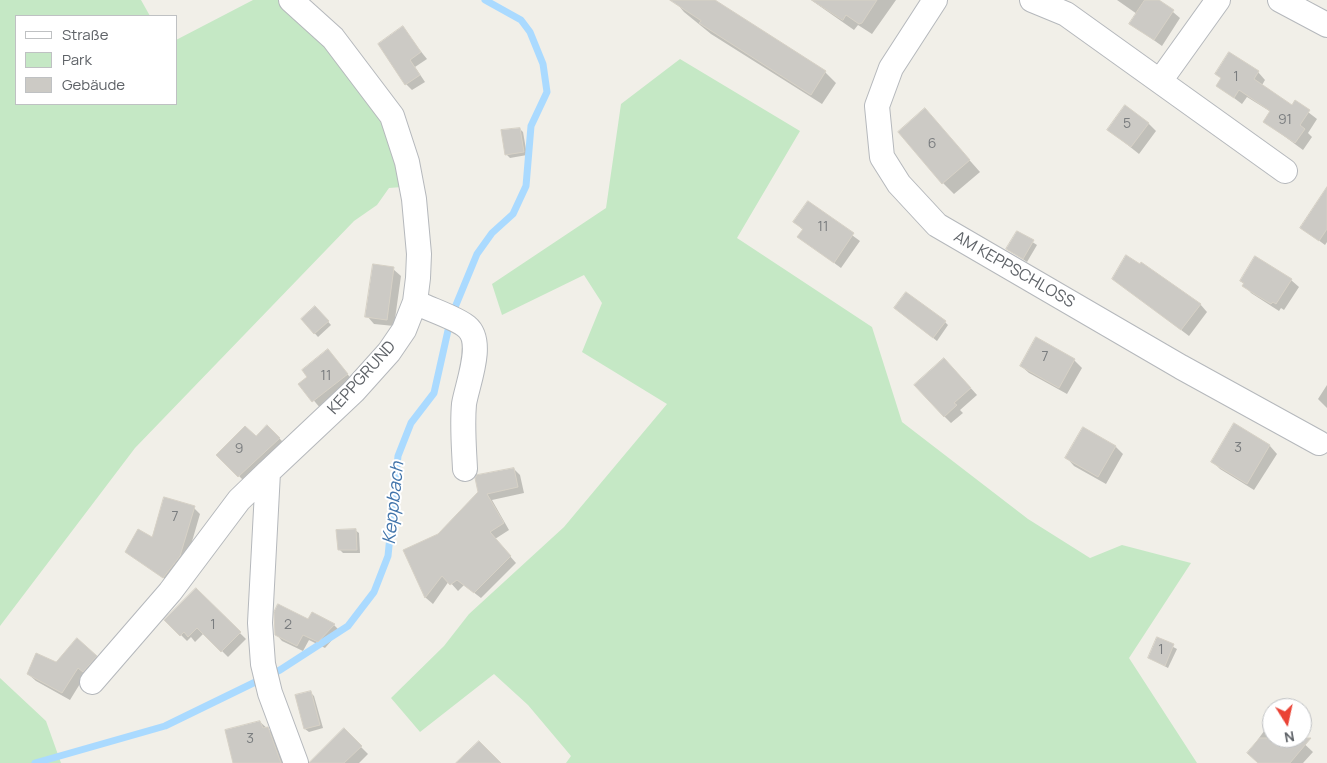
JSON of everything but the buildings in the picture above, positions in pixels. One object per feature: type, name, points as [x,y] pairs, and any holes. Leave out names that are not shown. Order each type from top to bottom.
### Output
[{"type":"street","name":"KEPPGRUND","points":[[92,682],[170,592],[239,500],[354,391],[389,352],[423,306],[417,222],[408,162],[392,116],[333,38],[291,0]]},
{"type":"street","name":"AM KEPPSCHLOSS","points":[[935,0],[891,68],[877,106],[882,157],[899,184],[937,226],[1181,367],[1319,443]]},
{"type":"street","points":[[1032,0],[1066,14],[1285,171]]},
{"type":"street","points":[[1160,81],[1218,0]]},
{"type":"street","points":[[1280,0],[1327,25]]},
{"type":"street","points":[[423,306],[468,327],[474,339],[475,360],[464,403],[465,469]]},
{"type":"street","points":[[268,472],[260,623],[263,664],[270,694],[296,763]]},
{"type":"green space","points":[[0,0],[141,0],[149,15],[15,15],[15,105],[178,105],[178,39],[253,0],[284,0],[329,45],[385,120],[402,187],[389,188],[377,205],[354,221],[135,448],[0,626]]},
{"type":"green space","points":[[680,59],[800,131],[737,238],[872,327],[902,422],[1028,519],[1090,558],[1122,545],[1191,563],[1129,658],[1197,763],[566,763],[571,756],[528,705],[494,674],[420,732],[391,698],[444,646],[469,614],[564,527],[667,404],[582,352],[602,303],[584,275],[502,315],[492,284],[606,208],[621,104]]},
{"type":"green space","points":[[0,678],[46,721],[61,763],[0,763]]},
{"type":"waterway","name":"Keppbach","points":[[35,763],[165,726],[280,670],[348,626],[374,592],[388,556],[398,456],[411,423],[434,393],[451,317],[477,254],[492,233],[513,214],[526,186],[531,126],[547,92],[543,64],[530,32],[521,20],[485,0]]}]
